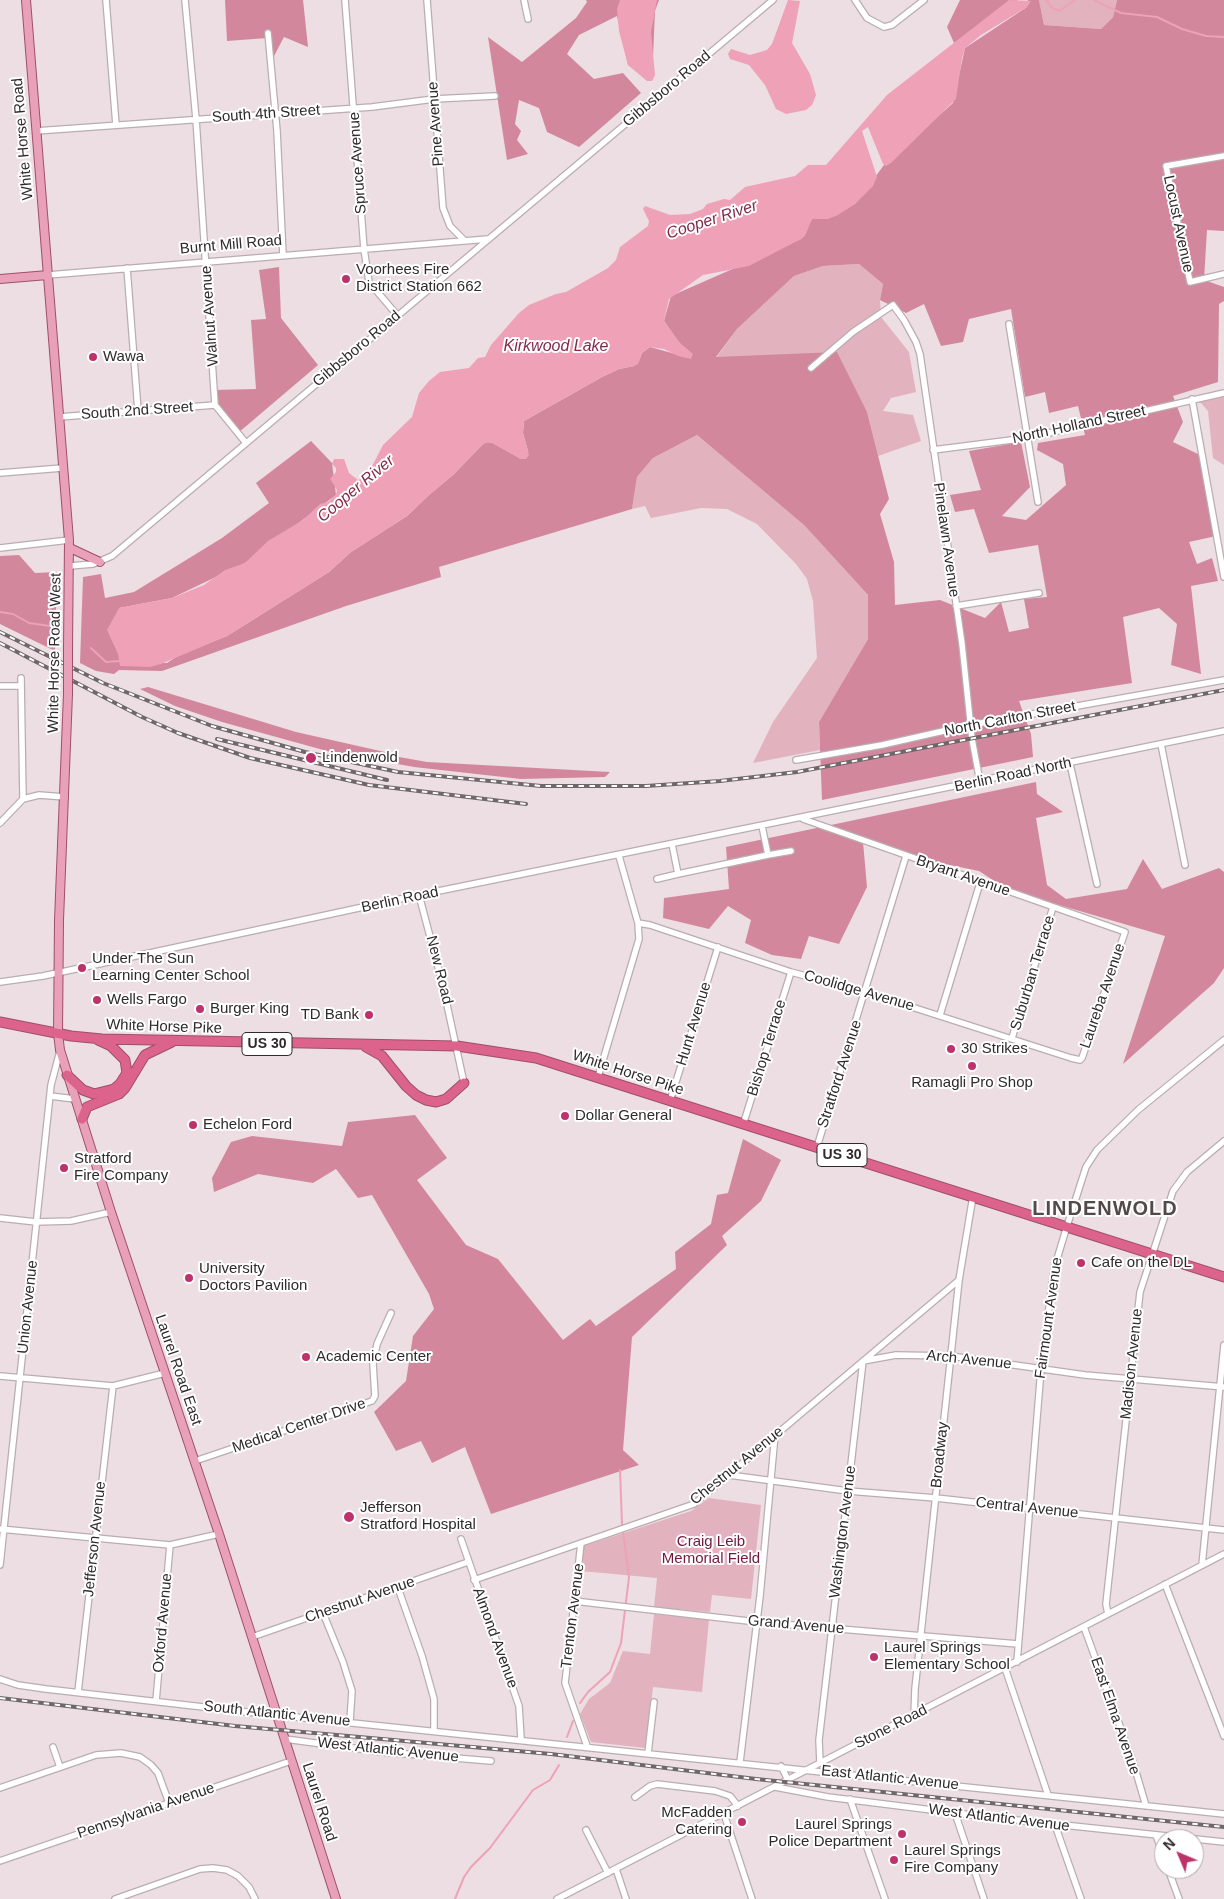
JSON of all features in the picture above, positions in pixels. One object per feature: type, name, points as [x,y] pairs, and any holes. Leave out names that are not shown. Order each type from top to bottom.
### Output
[{"type":"highway","name":"White Horse Pike","points":[[0,1022],[93,1038],[457,1046],[536,1058],[1224,1277]]},
{"type":"highway","points":[[67,1075],[84,1090],[94,1094],[114,1089],[124,1079],[127,1067],[125,1060],[111,1046],[93,1038]]},
{"type":"highway","points":[[82,1119],[87,1107],[114,1096],[125,1088],[145,1055],[174,1041]]},
{"type":"highway","points":[[361,1045],[382,1056],[406,1086],[416,1095],[426,1100],[436,1102],[446,1099],[464,1083]]},
{"type":"main road","name":"White Horse Road","points":[[26,0],[48,275]]},
{"type":"main road","name":"Burnt Mill Road","points":[[0,279],[48,275]]},
{"type":"main road","name":"White Horse Road West","points":[[48,275],[70,566],[65,797],[58,973],[58,1033]]},
{"type":"main road","points":[[69,544],[100,562]]},
{"type":"main road","name":"Laurel Road East","points":[[58,1033],[60,1050],[67,1075],[111,1212],[195,1461],[277,1714]]},
{"type":"main road","name":"Laurel Road","points":[[277,1714],[336,1899]]},
{"type":"street","points":[[106,0],[116,125]]},
{"type":"street","name":"Walnut Avenue","points":[[185,0],[207,260],[215,405]]},
{"type":"street","name":"Spruce Avenue","points":[[345,0],[364,249],[369,282],[397,315]]},
{"type":"street","name":"Pine Avenue","points":[[427,0],[443,208],[450,226],[464,241]]},
{"type":"street","points":[[524,0],[528,19]]},
{"type":"street","name":"Gibbsboro Road","points":[[70,566],[100,562],[112,556],[773,0]]},
{"type":"street","points":[[855,0],[867,18],[884,27],[898,20],[924,0]]},
{"type":"street","points":[[268,33],[275,113],[283,255]]},
{"type":"street","name":"South 4th Street","points":[[36,131],[354,108],[434,99],[495,96]]},
{"type":"street","name":"Locust Avenue","points":[[1224,156],[1166,166],[1190,282],[1224,274]]},
{"type":"street","name":"Burnt Mill Road","points":[[48,275],[207,260],[488,239]]},
{"type":"street","points":[[128,268],[138,411]]},
{"type":"street","name":"Pinelawn Avenue","points":[[811,368],[853,332],[893,305],[904,320],[920,354],[956,606],[970,725],[980,782]]},
{"type":"street","points":[[1009,324],[1038,502]]},
{"type":"street","name":"North Holland Street","points":[[933,450],[1027,438],[1224,393]]},
{"type":"street","points":[[1192,399],[1224,577]]},
{"type":"street","points":[[215,405],[246,443]]},
{"type":"street","name":"South 2nd Street","points":[[59,417],[215,405]]},
{"type":"street","points":[[0,473],[62,468]]},
{"type":"street","points":[[1216,537],[1224,536]]},
{"type":"street","points":[[0,548],[69,544]]},
{"type":"street","points":[[956,606],[1039,594]]},
{"type":"street","points":[[21,678],[23,799]]},
{"type":"street","name":"North Carlton Street","points":[[796,760],[882,746],[970,725],[1224,680]]},
{"type":"street","points":[[0,686],[21,686]]},
{"type":"street","name":"Berlin Road North","points":[[801,818],[1224,731]]},
{"type":"street","points":[[1162,744],[1185,865]]},
{"type":"street","points":[[1070,764],[1096,884]]},
{"type":"street","points":[[0,823],[23,799],[39,795],[65,797]]},
{"type":"street","name":"Berlin Road","points":[[0,982],[58,973],[419,895],[801,818]]},
{"type":"street","name":"Bryant Avenue","points":[[801,818],[980,883],[1125,932]]},
{"type":"street","points":[[762,826],[768,855]]},
{"type":"street","points":[[672,844],[678,874]]},
{"type":"street","points":[[657,879],[791,851]]},
{"type":"street","points":[[598,1077],[640,939],[638,923],[619,856]]},
{"type":"street","name":"Stratford Avenue","points":[[817,1147],[906,856]]},
{"type":"street","points":[[940,1015],[980,883]]},
{"type":"street","name":"New Road","points":[[419,895],[457,1046],[464,1083]]},
{"type":"street","name":"Suburban Terrace","points":[[1012,1038],[1053,908]]},
{"type":"street","name":"Coolidge Avenue","points":[[638,923],[650,925],[791,972],[865,992],[1080,1060]]},
{"type":"street","name":"Laureba Avenue","points":[[1080,1060],[1125,932]]},
{"type":"street","name":"Hunt Avenue","points":[[670,1101],[718,947]]},
{"type":"street","name":"Bishop Terrace","points":[[743,1125],[791,972]]},
{"type":"street","name":"Fairmount Avenue","points":[[1017,1662],[1028,1508],[1041,1369],[1054,1269],[1086,1167],[1097,1150],[1138,1110],[1223,1043]]},
{"type":"street","name":"Union Avenue","points":[[0,1565],[2,1529],[50,1096],[55,1065],[60,1050]]},
{"type":"street","points":[[50,1096],[75,1099]]},
{"type":"street","name":"Madison Avenue","points":[[1108,1614],[1106,1604],[1140,1292],[1171,1197],[1179,1181],[1224,1140]]},
{"type":"street","name":"Broadway","points":[[914,1715],[959,1280],[973,1196]]},
{"type":"street","points":[[0,1218],[36,1222],[71,1221],[111,1212]]},
{"type":"street","name":"Chestnut Avenue","points":[[474,1580],[690,1507],[959,1280]]},
{"type":"street","name":"Medical Center Drive","points":[[195,1461],[372,1401],[375,1396],[373,1364],[377,1344],[391,1313]]},
{"type":"street","points":[[1202,1565],[1222,1387],[1224,1345]]},
{"type":"street","name":"Arch Avenue","points":[[863,1361],[896,1355],[951,1356],[1041,1369],[1222,1387]]},
{"type":"street","name":"Washington Avenue","points":[[820,1764],[819,1740],[863,1361]]},
{"type":"street","points":[[0,1376],[113,1386],[165,1374]]},
{"type":"street","name":"Jefferson Avenue","points":[[78,1692],[113,1386]]},
{"type":"street","points":[[740,1762],[757,1622],[775,1435]]},
{"type":"street","name":"Central Avenue","points":[[729,1475],[848,1490],[1224,1530]]},
{"type":"street","points":[[2,1529],[94,1540],[170,1545],[219,1534]]},
{"type":"street","name":"Almond Avenue","points":[[460,1539],[519,1706],[521,1739]]},
{"type":"street","name":"Trenton Avenue","points":[[581,1544],[565,1683],[587,1746]]},
{"type":"street","name":"Oxford Avenue","points":[[156,1701],[170,1545]]},
{"type":"street","name":"Stone Road","points":[[557,1899],[1224,1554]]},
{"type":"street","name":"Chestnut Avenue","points":[[252,1637],[398,1588],[468,1562]]},
{"type":"street","points":[[1165,1584],[1224,1736]]},
{"type":"street","points":[[398,1588],[422,1656],[434,1699],[434,1730]]},
{"type":"street","name":"Grand Avenue","points":[[574,1601],[757,1622],[1018,1644]]},
{"type":"street","points":[[323,1613],[343,1662],[352,1691],[350,1721]]},
{"type":"street","name":"East Elma Avenue","points":[[1084,1627],[1133,1762],[1146,1806]]},
{"type":"street","points":[[1005,1668],[1048,1795]]},
{"type":"street","name":"South Atlantic Avenue","points":[[0,1679],[18,1685],[156,1701],[556,1743]]},
{"type":"street","points":[[648,1753],[654,1702]]},
{"type":"street","name":"West Atlantic Avenue","points":[[284,1739],[383,1752],[491,1761]]},
{"type":"street","name":"East Atlantic Avenue","points":[[556,1743],[1224,1814]]},
{"type":"street","points":[[53,1747],[60,1767]]},
{"type":"street","points":[[0,1788],[106,1752],[135,1755],[144,1759],[155,1769],[169,1803]]},
{"type":"street","name":"Pennsylvania Avenue","points":[[0,1861],[292,1761]]},
{"type":"street","points":[[781,1766],[788,1780]]},
{"type":"street","points":[[635,1797],[650,1786],[657,1784],[715,1791],[730,1796],[738,1806]]},
{"type":"street","name":"West Atlantic Avenue","points":[[775,1787],[850,1800],[1055,1825],[1154,1835]]},
{"type":"street","points":[[850,1800],[885,1899]]},
{"type":"street","points":[[955,1813],[984,1899]]},
{"type":"street","points":[[724,1814],[752,1899]]},
{"type":"street","points":[[1055,1825],[1081,1899]]},
{"type":"street","points":[[586,1830],[608,1873]]},
{"type":"street","name":"West Atlantic Avenue","points":[[1204,1840],[1224,1842]]},
{"type":"street","points":[[115,1899],[200,1869],[213,1868],[226,1870],[238,1876],[249,1887],[255,1899]]},
{"type":"street","points":[[616,1869],[626,1899]]},
{"type":"street","points":[[1172,1879],[1179,1899]]},
{"type":"green space","points":[[1039,0],[1117,0],[1113,17],[1101,29],[1044,25]]},
{"type":"green space","points":[[859,264],[883,284],[880,300],[881,317],[909,352],[916,392],[891,398],[883,411],[913,415],[921,441],[878,456],[867,412],[772,356],[716,358],[737,329],[794,276],[823,266]]},
{"type":"green space","points":[[1224,394],[1224,465],[1213,458],[1208,411],[1201,403],[1195,402]]},
{"type":"green space","points":[[697,435],[804,525],[868,595],[868,639],[819,722],[820,750],[753,763],[773,722],[817,658],[813,601],[807,579],[796,564],[757,524],[727,509],[701,508],[651,518],[645,506],[632,509],[637,477],[653,458]]},
{"type":"green space","name":"Craig Leib Memorial Field","points":[[709,1498],[761,1505],[751,1599],[712,1595],[710,1612],[654,1607],[657,1578],[581,1571],[584,1546],[691,1511]]},
{"type":"green space","points":[[654,1614],[709,1620],[702,1692],[653,1687],[646,1748],[591,1742],[580,1714],[589,1699],[610,1683],[623,1651],[650,1654]]},
{"type":"shaded area","points":[[225,0],[303,0],[308,47],[284,37],[273,58],[267,38],[227,41]]},
{"type":"shaded area","points":[[586,0],[659,0],[655,11],[652,81],[628,65],[617,16],[579,35],[567,54],[594,79],[623,73],[641,93],[579,147],[547,132],[539,108],[519,100],[515,124],[521,131],[517,140],[528,154],[507,160],[488,37],[522,62],[576,18],[587,2]]},
{"type":"shaded area","points":[[960,0],[1018,0],[954,43],[947,27]]},
{"type":"shaded area","points":[[1028,0],[1039,0],[1044,25],[1101,29],[1113,17],[1117,0],[1224,0],[1224,231],[1207,230],[1204,280],[1224,287],[1224,301],[1219,304],[1218,382],[1173,396],[1183,422],[1173,442],[1200,455],[1216,536],[1189,542],[1197,564],[1212,558],[1218,581],[1191,586],[1201,674],[1171,665],[1177,624],[1159,608],[1123,617],[1132,683],[1019,701],[1031,734],[1033,757],[822,800],[819,722],[868,639],[868,595],[804,525],[697,435],[653,458],[637,477],[632,509],[439,567],[441,577],[346,606],[162,671],[119,670],[114,674],[96,671],[80,663],[83,577],[101,574],[105,598],[134,592],[222,538],[269,503],[256,483],[311,441],[332,463],[336,495],[245,563],[172,598],[119,608],[119,661],[167,663],[179,655],[227,636],[329,572],[351,552],[407,516],[453,475],[483,444],[487,442],[493,443],[521,459],[528,451],[523,433],[524,421],[602,377],[619,369],[634,366],[639,361],[642,353],[650,347],[690,358],[664,321],[671,296],[801,239],[812,219],[855,204],[884,165],[953,103],[965,48],[1027,7]],"holes":[[[859,264],[883,284],[880,300],[906,313],[924,304],[941,346],[963,342],[969,319],[1011,309],[1025,397],[1045,392],[1049,413],[1078,406],[1085,435],[1038,443],[1037,450],[1063,464],[1066,485],[1026,520],[1002,516],[1030,487],[1021,442],[969,451],[981,490],[950,495],[955,512],[974,509],[989,553],[1038,545],[1047,597],[1024,599],[1029,628],[1009,632],[1001,602],[985,618],[940,600],[895,605],[894,562],[880,514],[889,499],[867,412],[837,352],[716,357],[737,329],[794,276],[823,266]]]},
{"type":"shaded area","points":[[279,267],[281,318],[318,365],[238,433],[217,407],[214,390],[256,389],[251,320],[266,319],[259,270]]},
{"type":"shaded area","points":[[19,555],[35,573],[57,572],[55,651],[0,624],[0,556]]},
{"type":"shaded area","points":[[148,687],[296,732],[398,755],[399,757],[427,762],[610,772],[605,777],[521,779],[414,767],[327,751],[222,722],[175,706],[140,689]]},
{"type":"shaded area","points":[[1036,782],[1037,794],[1063,812],[1036,818],[1047,885],[1066,899],[1127,889],[1143,859],[1162,889],[1219,868],[1224,872],[1224,968],[1214,983],[1123,1064],[1165,936],[1008,890],[979,871],[916,858],[863,842],[867,887],[839,944],[809,936],[801,959],[772,955],[745,943],[751,920],[728,906],[709,929],[663,918],[664,898],[729,889],[726,847]]},
{"type":"shaded area","points":[[415,1115],[447,1158],[417,1180],[466,1245],[498,1259],[563,1340],[590,1319],[596,1326],[676,1269],[675,1252],[711,1224],[717,1195],[728,1193],[743,1139],[781,1160],[761,1201],[722,1236],[727,1245],[632,1337],[623,1450],[639,1465],[491,1514],[465,1447],[432,1463],[421,1441],[396,1451],[374,1412],[406,1381],[413,1336],[434,1309],[429,1294],[372,1195],[358,1198],[336,1169],[313,1183],[258,1174],[214,1192],[212,1178],[231,1142],[252,1136],[342,1146],[348,1122]]},
{"type":"water","points":[[620,0],[657,0],[651,32],[655,75],[652,81],[647,81],[628,65],[619,31],[617,9]]},
{"type":"water","points":[[788,0],[800,1],[792,43],[810,74],[816,95],[812,105],[806,110],[786,114],[776,109],[765,85],[749,65],[730,59],[728,54],[731,49],[750,55],[767,50],[772,44]]},
{"type":"water","name":"Kirkwood Lake","points":[[1009,0],[1031,1],[1027,7],[981,35],[965,48],[956,99],[891,163],[886,166],[883,164],[868,127],[862,131],[877,177],[873,186],[855,204],[828,219],[812,219],[805,236],[801,239],[749,266],[703,275],[669,299],[664,321],[679,342],[693,354],[691,359],[678,356],[664,349],[650,347],[642,353],[638,364],[619,369],[602,377],[524,421],[523,433],[529,455],[526,459],[521,459],[490,442],[483,444],[453,475],[407,516],[351,552],[329,572],[227,636],[161,664],[150,667],[120,666],[118,654],[107,630],[119,608],[172,598],[204,585],[225,570],[245,563],[268,541],[303,520],[320,504],[328,502],[336,495],[337,490],[330,479],[336,472],[336,468],[332,464],[334,459],[344,459],[349,473],[358,480],[368,474],[383,445],[412,417],[419,393],[429,381],[440,372],[469,368],[478,358],[485,357],[491,345],[519,313],[529,305],[566,292],[608,268],[616,260],[620,247],[648,226],[649,221],[643,209],[645,206],[670,215],[690,214],[703,209],[707,204],[724,199],[730,200],[745,187],[795,176],[808,165],[826,165],[887,95]]},
{"type":"waterway","name":"Cooper River","points":[[1046,0],[1052,8],[1059,11],[1075,0]]},
{"type":"waterway","name":"Cooper River","points":[[1094,0],[1121,13],[1157,17],[1182,29],[1206,36],[1224,37]]},
{"type":"waterway","name":"Cooper River","points":[[0,612],[13,614],[29,623],[57,627]]},
{"type":"waterway","name":"Cooper River","points":[[91,648],[106,662],[120,661]]},
{"type":"waterway","points":[[580,1703],[588,1692],[610,1672],[621,1643],[629,1577],[622,1524],[620,1470]]},
{"type":"waterway","points":[[567,1737],[573,1721]]},
{"type":"waterway","points":[[455,1899],[464,1877],[471,1867],[490,1848],[533,1790],[550,1780],[559,1765]]},
{"type":"railway","points":[[0,632],[103,683],[212,726],[305,752],[398,772],[541,786],[646,786],[720,781],[797,772],[1224,690]]},
{"type":"railway","points":[[0,643],[142,717],[178,733],[250,758],[369,785],[526,804]]},
{"type":"railway","points":[[217,739],[387,780]]},
{"type":"railway","points":[[0,1698],[235,1726],[551,1754],[756,1779],[1224,1827]]},
{"type":"place","name":"Voorhees Fire District Station 662","points":[[346,279]]},
{"type":"place","name":"Wawa","points":[[93,357]]},
{"type":"place","name":"Lindenwold","points":[[311,758]]},
{"type":"place","name":"Under The Sun Learning Center School","points":[[82,968]]},
{"type":"place","name":"Wells Fargo","points":[[97,1000]]},
{"type":"place","name":"Burger King","points":[[200,1009]]},
{"type":"place","name":"TD Bank","points":[[369,1015]]},
{"type":"place","name":"30 Strikes","points":[[951,1049]]},
{"type":"place","name":"Ramagli Pro Shop","points":[[972,1066]]},
{"type":"place","name":"Dollar General","points":[[565,1116]]},
{"type":"place","name":"Echelon Ford","points":[[193,1125]]},
{"type":"place","name":"Stratford Fire Company","points":[[64,1168]]},
{"type":"place","name":"Cafe on the DL","points":[[1081,1263]]},
{"type":"place","name":"University Doctors Pavilion","points":[[189,1278]]},
{"type":"place","name":"Academic Center","points":[[306,1357]]},
{"type":"place","name":"Jefferson Stratford Hospital","points":[[349,1517]]},
{"type":"place","name":"Laurel Springs Elementary School","points":[[874,1657]]},
{"type":"place","name":"McFadden Catering","points":[[742,1822]]},
{"type":"place","name":"Laurel Springs Police Department","points":[[902,1834]]},
{"type":"place","name":"Laurel Springs Fire Company","points":[[894,1860]]},
{"type":"district","name":"LINDENWOLD","points":[[1105,1209]]}]
